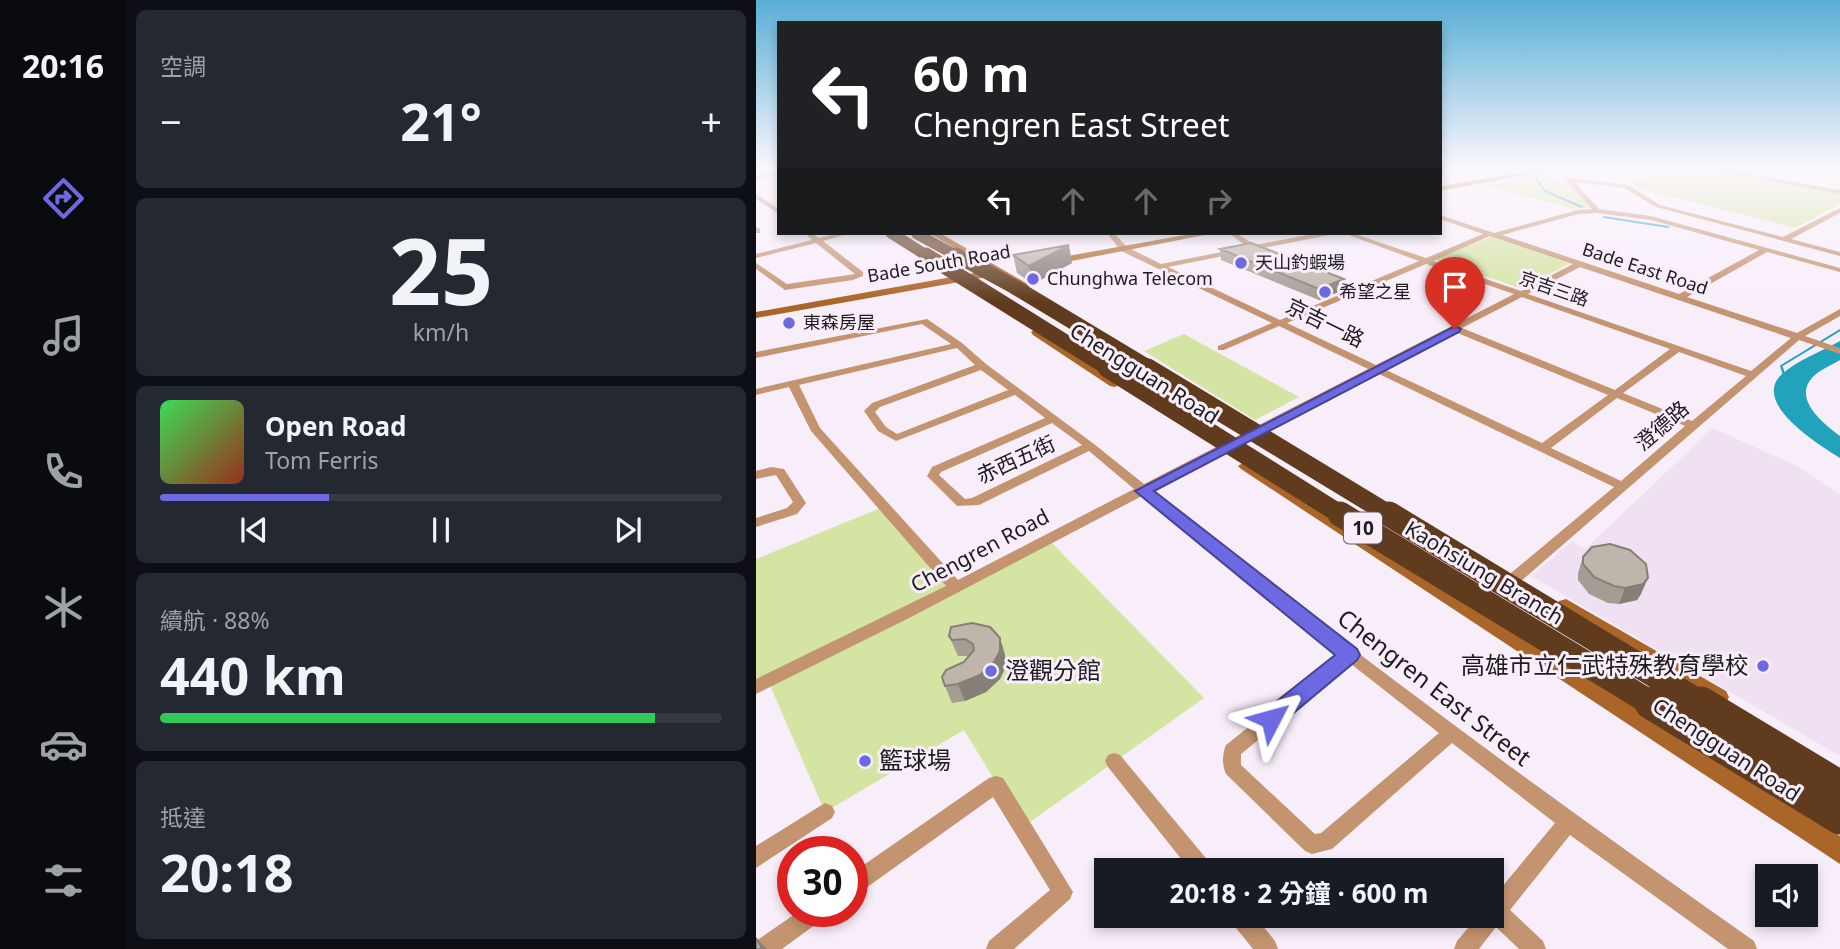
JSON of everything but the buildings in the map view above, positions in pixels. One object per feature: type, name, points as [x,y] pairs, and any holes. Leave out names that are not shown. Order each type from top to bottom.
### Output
[{"type":"highway","name":"Kaohsiung Branch","points":[[894,235],[1364,529],[1840,818]]},
{"type":"highway","name":"Kaohsiung Branch","points":[[919,235],[1013,286],[1840,787]]},
{"type":"street","points":[[1221,348],[1424,260],[1491,235],[1573,213]]},
{"type":"street","points":[[1622,213],[1651,218],[1840,270]]},
{"type":"street","points":[[1686,213],[1840,254]]},
{"type":"street","points":[[1682,296],[1835,213]]},
{"type":"street","name":"Bade East Road","points":[[1442,218],[1840,351]]},
{"type":"street","points":[[756,265],[785,287],[860,274],[811,235]]},
{"type":"street","points":[[756,256],[839,235]]},
{"type":"street","name":"Chengguan Road","points":[[884,235],[1222,450],[1840,851]]},
{"type":"street","name":"Chengguan Road","points":[[938,235],[1009,270],[1260,430],[1840,769]]},
{"type":"street","points":[[1112,235],[1124,249]]},
{"type":"street","name":"Bade South Road","points":[[1040,264],[1199,235]]},
{"type":"street","points":[[1235,235],[1252,248],[1275,257]]},
{"type":"street","points":[[1160,266],[1319,235]]},
{"type":"street","name":"京吉三路","points":[[1352,235],[1751,374]]},
{"type":"street","name":"京吉一路","points":[[1124,249],[1622,486]]},
{"type":"street","name":"Chengren Road","points":[[756,687],[1143,491],[1578,264]]},
{"type":"street","name":"Bade South Road","points":[[756,315],[1009,270]]},
{"type":"street","points":[[1345,286],[1357,290]]},
{"type":"street","name":"澄德路","points":[[1517,578],[1751,374],[1797,337],[1840,313]]},
{"type":"street","name":"Chengren East Street","points":[[756,355],[924,321],[1090,446],[1350,655],[1568,822],[1746,949]]},
{"type":"street","points":[[1455,329],[1692,425]]},
{"type":"street","points":[[756,392],[959,345]]},
{"type":"street","points":[[1544,447],[1677,349]]},
{"type":"street","points":[[982,366],[876,405],[869,411],[882,429],[896,438],[1016,391]]},
{"type":"street","points":[[793,384],[815,429],[956,587]]},
{"type":"street","name":"赤西五街","points":[[1053,419],[936,470],[933,476],[962,503],[974,502],[1090,446]]},
{"type":"street","points":[[756,475],[771,471],[780,472],[800,503],[792,511],[756,523]]},
{"type":"street","points":[[1350,655],[1231,751],[1232,768],[1312,844],[1325,842],[1452,733]]},
{"type":"street","points":[[1114,761],[1193,858]]},
{"type":"street","points":[[868,875],[996,784],[1063,892],[997,949]]},
{"type":"street","points":[[756,858],[825,813]]},
{"type":"street","points":[[1504,900],[1568,822]]},
{"type":"street","points":[[1504,920],[1535,949]]},
{"type":"street","points":[[763,949],[795,927]]},
{"type":"street","points":[[1250,928],[1267,949]]},
{"type":"street","points":[[1465,949],[1482,928]]},
{"type":"shaded area","name":"高雄市立仁武特殊教育學校","points":[[1713,428],[1799,467],[1840,494],[1840,756],[1531,576],[1572,541],[1585,549]]},
{"type":"green space","points":[[1738,213],[1823,213],[1795,228]]},
{"type":"green space","points":[[1494,236],[1570,263],[1523,289],[1434,259]]},
{"type":"green space","points":[[1184,334],[1299,397],[1255,420],[1144,351]]},
{"type":"green space","points":[[883,507],[955,587],[1048,539],[1204,698],[1023,827],[964,730],[825,812],[769,683],[756,689],[756,559]]},
{"type":"water","points":[[1840,341],[1840,360],[1816,374],[1806,392],[1807,400],[1818,417],[1840,436],[1840,458],[1804,433],[1781,410],[1775,398],[1774,385],[1788,369]]},
{"type":"waterway","points":[[1604,217],[1668,227]]},
{"type":"waterway","points":[[1782,369],[1781,366],[1840,330]]},
{"type":"waterway","points":[[1782,368],[1784,375]]},
{"type":"place","name":"天山釣蝦場","points":[[1241,263]]},
{"type":"place","name":"Chunghwa Telecom","points":[[1033,279]]},
{"type":"place","name":"希望之星","points":[[1325,292]]},
{"type":"place","name":"東森房屋","points":[[789,323]]},
{"type":"place","name":"高雄市立仁武特殊教育學校","points":[[1763,666]]},
{"type":"place","name":"澄觀分館","points":[[991,671]]},
{"type":"place","name":"籃球場","points":[[865,761]]},
{"type":"route","points":[[1271,719],[1350,655],[1143,491],[1455,329]]}]
